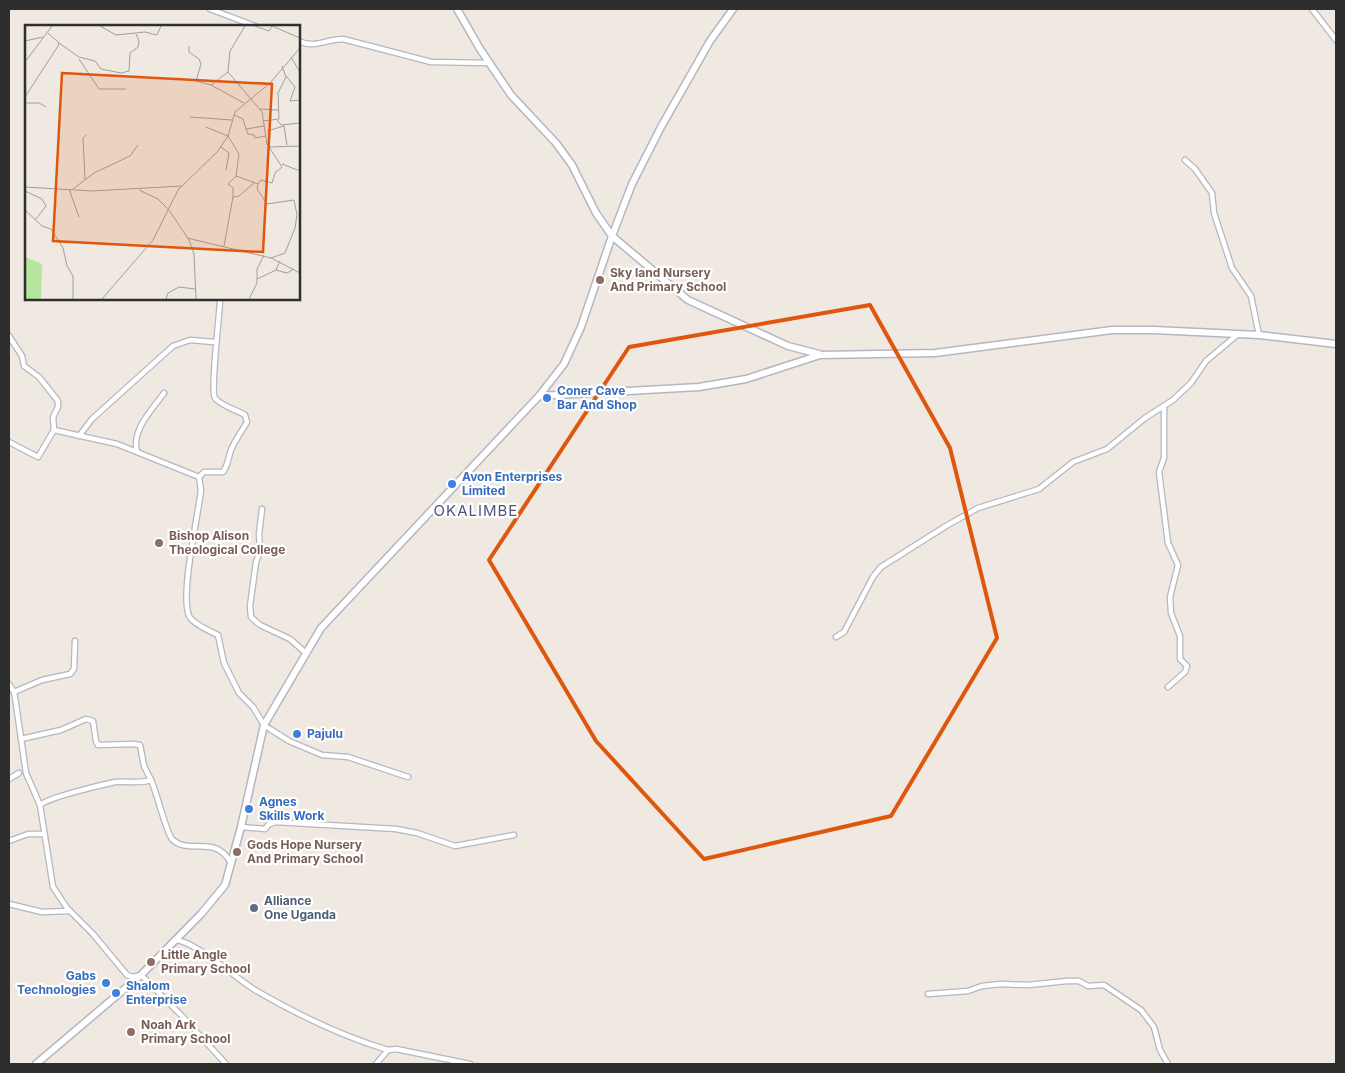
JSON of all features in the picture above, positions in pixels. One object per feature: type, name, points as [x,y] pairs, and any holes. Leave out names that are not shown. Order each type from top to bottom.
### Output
[{"type":"street","points":[[210,9],[252,25]]},
{"type":"street","points":[[457,9],[489,63],[512,95],[556,143],[572,165],[596,213],[612,236],[688,300],[788,346],[820,355]]},
{"type":"street","points":[[36,1064],[141,974],[201,914],[225,885],[232,864],[264,725],[306,652],[332,615],[539,396],[564,364],[578,334],[632,184],[661,127],[710,41],[733,9]]},
{"type":"street","points":[[1312,9],[1336,40]]},
{"type":"street","points":[[300,41],[316,45],[329,40],[343,39],[431,62],[489,63]]},
{"type":"street","points":[[1185,160],[1195,169],[1212,193],[1216,218],[1232,268],[1251,296],[1258,335]]},
{"type":"street","points":[[199,477],[204,472],[223,472],[228,466],[230,451],[247,422],[246,415],[214,397],[214,342],[220,300]]},
{"type":"street","points":[[539,396],[699,387],[746,379],[820,355],[935,352],[1112,330],[1193,331],[1258,335],[1336,344]]},
{"type":"street","points":[[836,637],[844,632],[873,577],[881,568],[946,526],[978,508],[1039,489],[1073,462],[1107,449],[1145,418],[1164,408],[1191,382],[1206,361],[1237,335]]},
{"type":"street","points":[[9,336],[22,356],[24,366],[39,376],[58,401],[58,407],[53,417],[54,430],[38,457],[9,442]]},
{"type":"street","points":[[80,436],[92,420],[173,346],[190,340],[214,342]]},
{"type":"street","points":[[137,452],[136,434],[164,393]]},
{"type":"street","points":[[1164,408],[1164,458],[1159,472],[1168,543],[1178,565],[1171,590],[1171,614],[1180,636],[1180,659],[1187,666],[1185,672],[1168,687]]},
{"type":"street","points":[[54,430],[117,444],[199,477]]},
{"type":"street","points":[[199,477],[201,490],[188,583],[188,614],[195,622],[218,635],[224,663],[238,693],[253,707],[264,725],[289,741],[322,755],[348,757],[408,776]]},
{"type":"street","points":[[262,509],[259,534],[260,551],[256,562],[250,606],[251,617],[262,626],[290,639],[306,652]]},
{"type":"street","points":[[14,692],[42,680],[70,674],[74,669],[75,641]]},
{"type":"street","points":[[9,684],[14,692],[26,773],[40,805],[43,834],[53,887],[70,912],[93,934],[127,975],[132,977],[141,974]]},
{"type":"street","points":[[21,739],[61,730],[86,719],[94,721],[98,745],[140,745],[144,766],[161,803],[170,835],[174,840],[182,844],[209,845],[223,851],[232,864]]},
{"type":"street","points":[[9,779],[19,773]]},
{"type":"street","points":[[40,805],[72,793],[114,782],[140,783],[151,780]]},
{"type":"street","points":[[241,827],[265,829],[269,824],[276,822],[358,825],[417,833],[448,844],[460,846],[514,835]]},
{"type":"street","points":[[9,841],[28,834],[43,834]]},
{"type":"street","points":[[9,904],[42,912],[70,912]]},
{"type":"street","points":[[175,940],[189,943],[254,989],[326,1028],[388,1050],[407,1050],[470,1064]]},
{"type":"street","points":[[141,974],[181,1014],[226,1064]]},
{"type":"street","points":[[928,994],[968,991],[982,986],[1000,984],[1028,985],[1079,981],[1088,986],[1104,985],[1141,1010],[1154,1027],[1160,1050],[1168,1064]]},
{"type":"street","points":[[376,1064],[388,1050]]},
{"type":"highlighted area","points":[[870,305],[950,448],[997,638],[891,816],[704,859],[596,741],[489,560],[629,347]]},
{"type":"place","name":"Sky land Nursery And Primary School","points":[[600,280]]},
{"type":"place","name":"Coner Cave Bar And Shop","points":[[547,398]]},
{"type":"place","name":"Avon Enterprises Limited","points":[[452,484]]},
{"type":"place","name":"Bishop Alison Theological College","points":[[159,543]]},
{"type":"place","name":"Pajulu","points":[[297,734]]},
{"type":"place","name":"Agnes Skills Work","points":[[249,809]]},
{"type":"place","name":"Gods Hope Nursery And Primary School","points":[[237,852]]},
{"type":"place","name":"Alliance One Uganda","points":[[254,908]]},
{"type":"place","name":"Little Angle Primary School","points":[[151,962]]},
{"type":"place","name":"Gabs Technologies","points":[[106,983]]},
{"type":"place","name":"Shalom Enterprise","points":[[116,993]]},
{"type":"place","name":"Noah Ark Primary School","points":[[131,1032]]},
{"type":"district","name":"OKALIMBE","points":[[476,511]]}]
